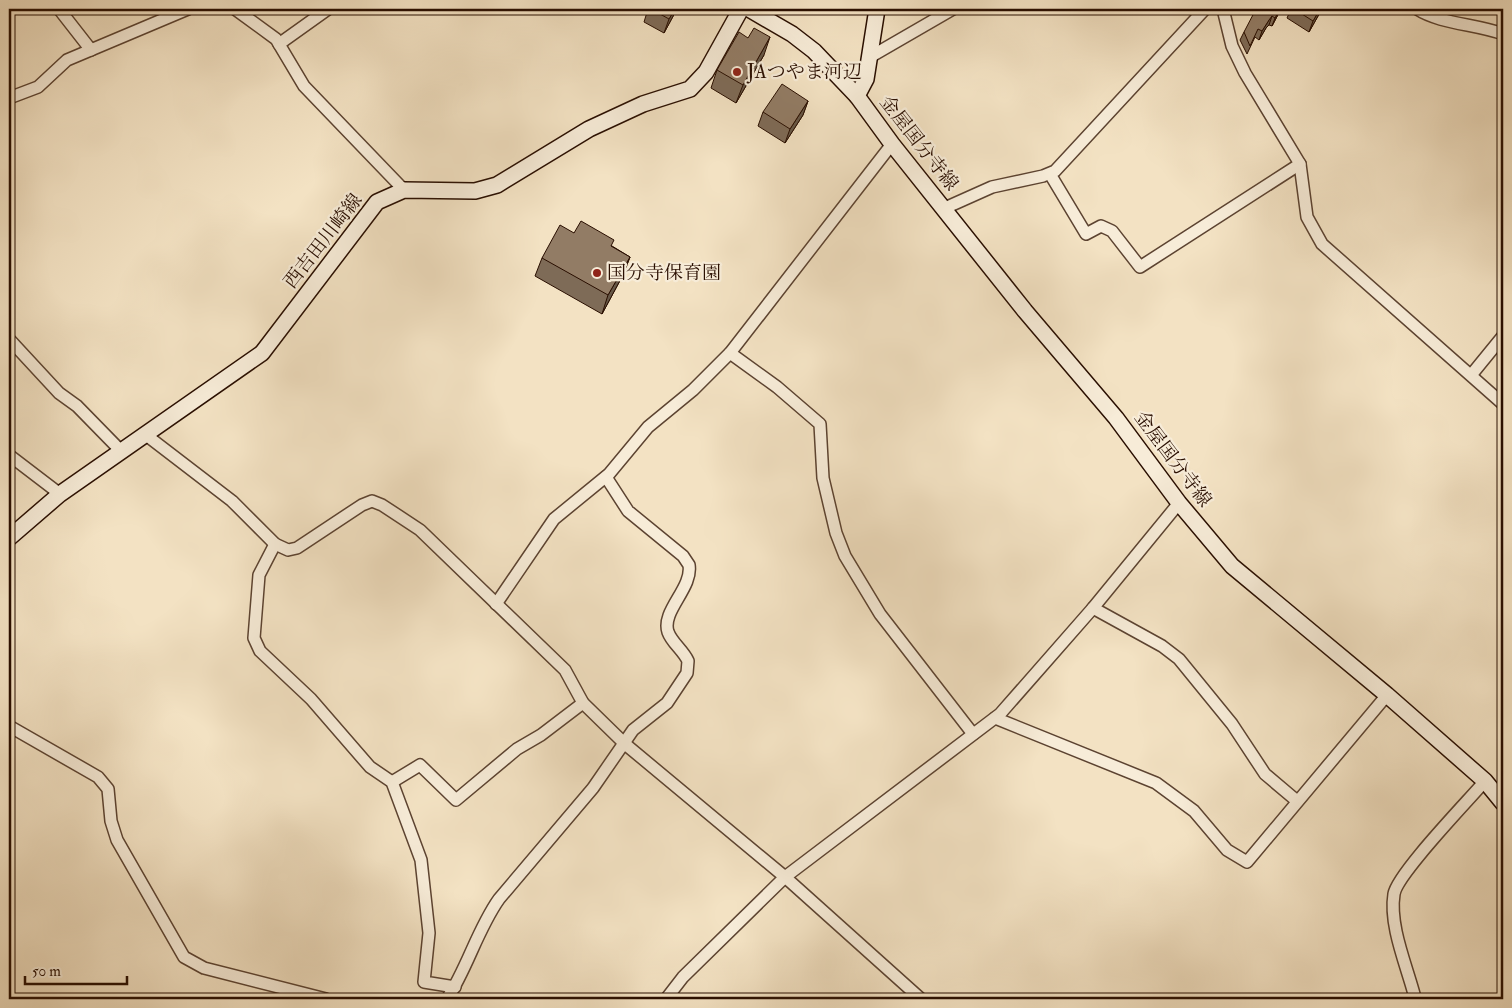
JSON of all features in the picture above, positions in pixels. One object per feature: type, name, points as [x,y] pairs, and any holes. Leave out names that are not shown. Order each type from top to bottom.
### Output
[{"type":"main road","name":"西吉田川崎線","points":[[9,538],[60,494],[262,353],[371,209],[384,197],[404,190],[475,191],[497,185],[589,129],[643,104],[690,89],[706,72],[741,9]]},
{"type":"main road","points":[[749,9],[792,34],[814,51],[857,96],[866,79],[877,9]]},
{"type":"main road","name":"金屋国分寺線","points":[[857,96],[892,144],[945,208],[1025,311],[1116,418],[1179,503],[1232,566],[1387,695],[1485,781],[1503,803]]},
{"type":"street","points":[[59,9],[91,50]]},
{"type":"street","points":[[9,98],[38,87],[67,60],[188,9]]},
{"type":"street","points":[[235,9],[276,39],[304,86],[404,190]]},
{"type":"street","points":[[279,44],[328,9]]},
{"type":"street","points":[[870,57],[953,9]]},
{"type":"street","points":[[945,208],[992,187],[1050,174],[1060,167],[1205,9]]},
{"type":"street","points":[[1223,9],[1232,46],[1245,73],[1300,164],[1307,217],[1322,244],[1472,374],[1503,404]]},
{"type":"street","points":[[1417,9],[1429,16],[1462,22],[1503,34]]},
{"type":"street","points":[[496,604],[554,519],[606,477],[648,427],[692,390],[730,353],[892,144]]},
{"type":"street","points":[[1050,174],[1086,234],[1100,226],[1112,230],[1140,267],[1300,164]]},
{"type":"street","points":[[1472,374],[1503,336]]},
{"type":"street","points":[[9,339],[59,393],[77,406],[121,451]]},
{"type":"street","points":[[730,353],[777,387],[820,424],[823,478],[836,533],[845,556],[880,614],[972,734]]},
{"type":"street","points":[[146,435],[232,501],[275,544],[288,550],[297,548],[362,505],[372,501],[382,505],[420,530],[565,670],[583,703],[625,744],[785,878],[920,999]]},
{"type":"street","points":[[9,456],[60,494]]},
{"type":"street","points":[[447,999],[455,987],[488,914],[593,788],[633,730],[661,710],[687,674],[688,661],[671,638],[667,622],[690,570],[687,560],[628,511],[606,477]]},
{"type":"street","points":[[666,999],[683,978],[785,878],[995,718],[1094,608],[1179,503]]},
{"type":"street","points":[[275,544],[259,575],[254,630],[260,651],[311,699],[370,767],[392,782],[421,860],[429,933],[424,982],[455,987]]},
{"type":"street","points":[[1094,608],[1162,646],[1179,659],[1232,724],[1265,774],[1297,801]]},
{"type":"street","points":[[995,718],[1156,783],[1194,812],[1227,850],[1247,862],[1387,695]]},
{"type":"street","points":[[392,782],[420,765],[456,800],[517,749],[541,735],[583,703]]},
{"type":"street","points":[[9,726],[98,777],[108,789],[111,821],[117,840],[184,957],[204,968],[326,999]]},
{"type":"street","points":[[1413,999],[1414,994],[1397,935],[1395,888],[1407,871],[1485,781]]},
{"type":"building","points":[[651,9],[675,9],[669,19]]},
{"type":"building","points":[[1256,9],[1280,9],[1275,18],[1272,16],[1262,31],[1258,29],[1250,46],[1244,32]]},
{"type":"building","points":[[1294,9],[1320,9],[1313,21]]},
{"type":"building","points":[[754,28],[770,37],[743,85],[717,70],[739,32],[748,38]]},
{"type":"building","points":[[782,84],[808,101],[790,129],[763,112]]},
{"type":"building","points":[[581,221],[614,240],[611,246],[630,257],[608,295],[542,258],[560,225],[574,233]]},
{"type":"place","name":"JAつやま河辺","points":[[737,72]]},
{"type":"place","name":"国分寺保育園","points":[[597,273]]}]
